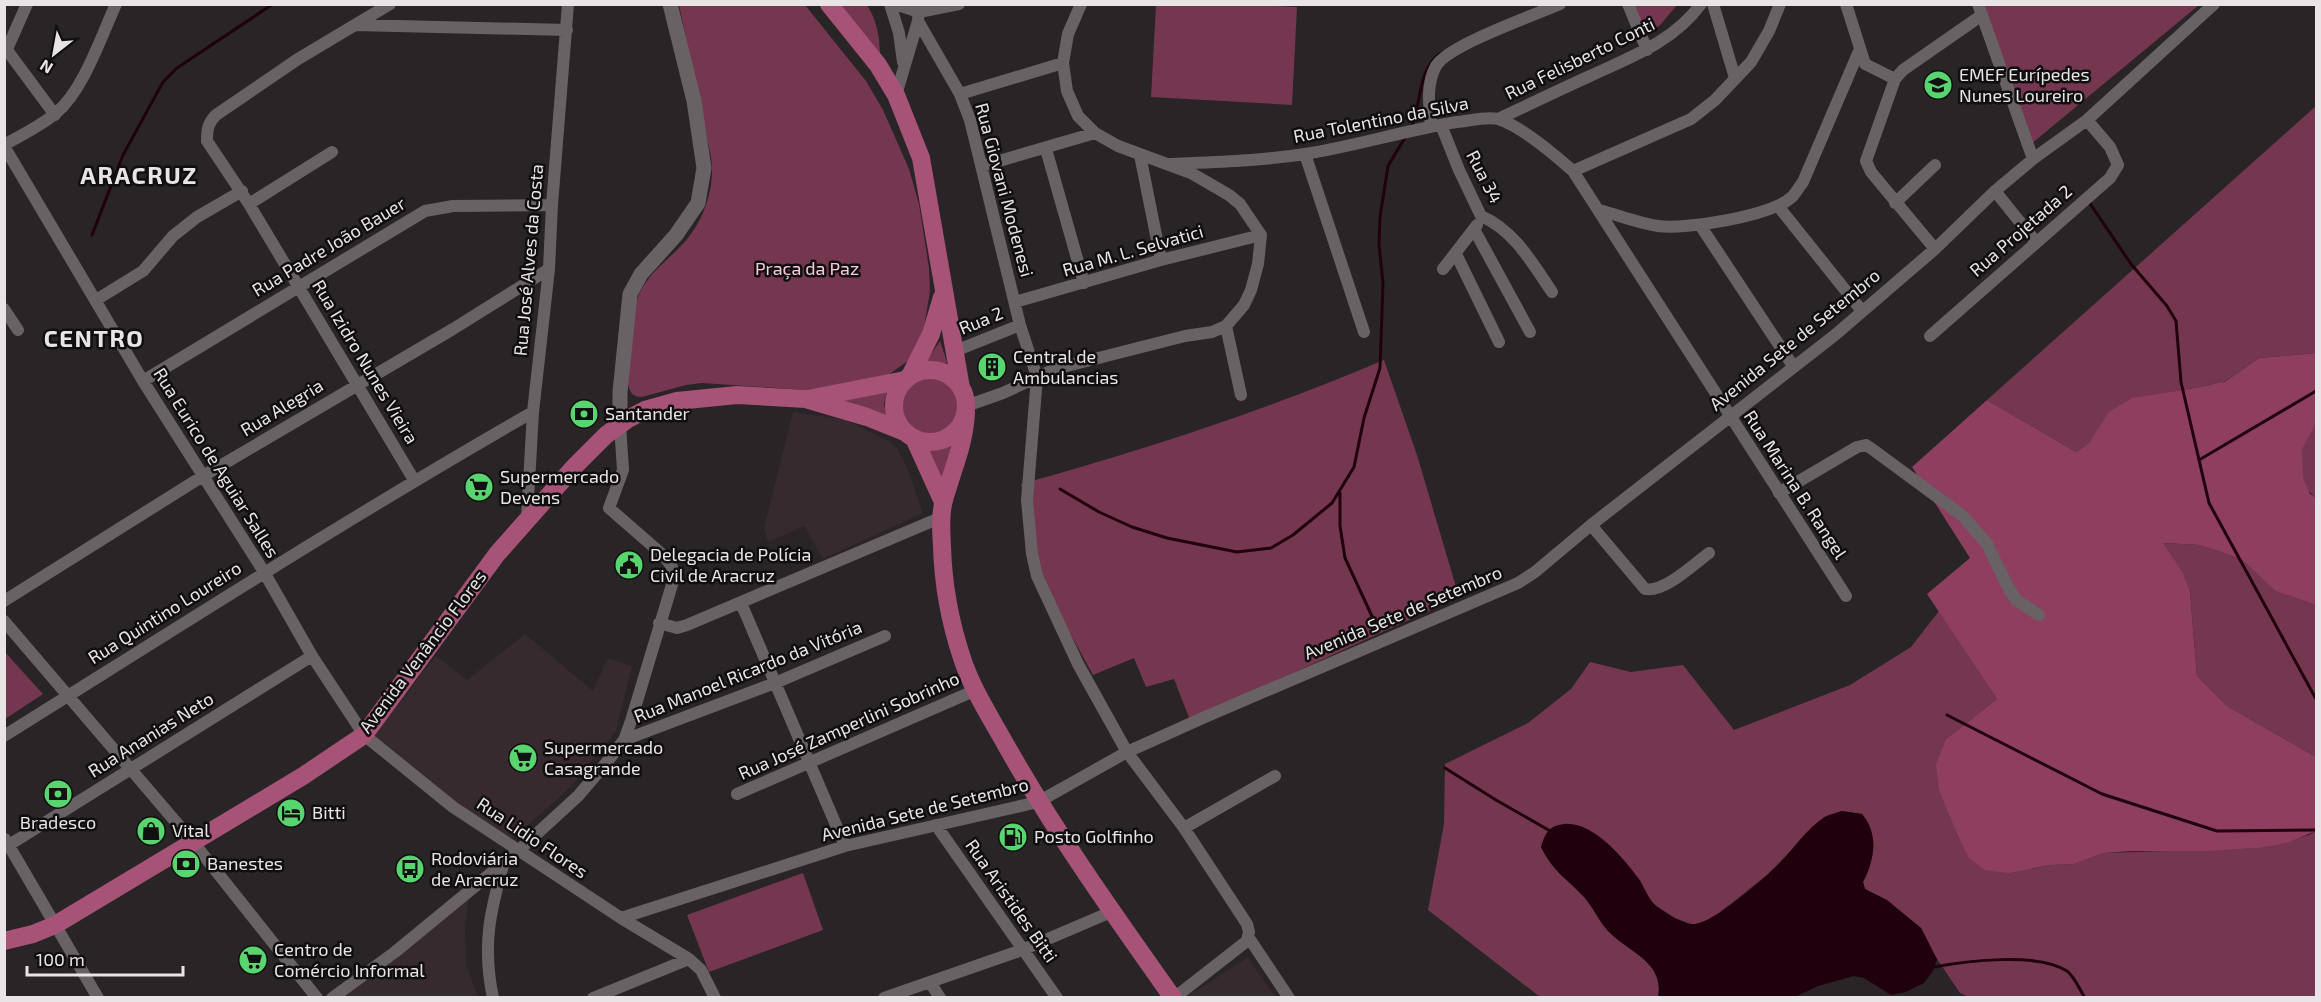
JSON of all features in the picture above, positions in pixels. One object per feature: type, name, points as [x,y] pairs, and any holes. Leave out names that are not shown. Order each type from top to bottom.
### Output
[{"type":"main road","points":[[829,4],[878,65],[896,95],[921,158],[966,409],[965,433],[943,510],[944,571],[950,610],[962,658],[976,690],[1038,802],[1111,912],[1174,998]]},
{"type":"main road","points":[[943,510],[911,436],[900,426],[894,407],[895,397],[932,334],[944,293]]},
{"type":"main road","points":[[806,399],[907,378],[923,370],[938,371],[952,377],[962,388]]},
{"type":"main road","name":"Avenida Venâncio Flores","points":[[4,941],[33,934],[55,925],[303,776],[364,735],[475,582],[528,518],[584,458],[620,425],[636,414],[658,405],[706,396],[737,395],[806,399]]},
{"type":"main road","points":[[806,399],[867,417],[929,442],[943,440],[956,432],[966,409]]},
{"type":"street","points":[[27,4],[6,47],[55,115]]},
{"type":"street","points":[[4,146],[55,115],[76,91],[116,4]]},
{"type":"street","points":[[354,25],[390,4]]},
{"type":"street","name":"Rua José Alves da Costa","points":[[528,518],[533,412],[549,269],[568,4]]},
{"type":"street","points":[[332,998],[395,952],[518,851],[578,796],[624,740],[674,578],[672,567],[664,556],[609,508],[623,470],[620,392],[630,294],[641,274],[676,235],[698,203],[705,168],[694,101],[670,4]]},
{"type":"street","points":[[890,4],[899,33],[904,65]]},
{"type":"street","points":[[895,4],[919,13],[959,4]]},
{"type":"street","points":[[966,409],[1055,369],[1185,336],[1212,332],[1226,326],[1245,305],[1251,290],[1258,264],[1261,235],[1240,204],[1191,172],[1118,146],[1095,133],[1078,116],[1067,91],[1063,63],[1068,34],[1081,4]]},
{"type":"street","name":"Rua 34","points":[[1552,292],[1525,253],[1506,232],[1492,220],[1481,216],[1436,125],[1429,104],[1431,81],[1437,64],[1449,53],[1560,4]]},
{"type":"street","points":[[1628,4],[1647,50]]},
{"type":"street","name":"Rua Felisberto Conti","points":[[1498,119],[1647,50],[1675,33],[1691,18],[1701,4]]},
{"type":"street","points":[[1713,4],[1735,78]]},
{"type":"street","points":[[1573,171],[1691,119],[1715,100],[1751,62],[1761,47],[1780,4]]},
{"type":"street","name":"Avenida Sete de Setembro","points":[[621,918],[845,846],[1038,802],[1127,752],[1501,592],[1535,572],[1862,311],[1935,249],[1995,191],[2033,159],[2087,120],[2214,4]]},
{"type":"street","points":[[1849,8],[1859,51],[1865,64],[1895,79]]},
{"type":"street","points":[[1935,249],[1870,172],[1866,161],[1895,79],[1903,70],[1980,10],[2033,159]]},
{"type":"street","points":[[896,95],[919,13]]},
{"type":"street","name":"Rua Giovani Modenesi","points":[[919,13],[960,94],[970,120],[1020,325],[1037,377]]},
{"type":"street","points":[[354,25],[567,30]]},
{"type":"street","name":"Rua Izidro Nunes Vieira","points":[[354,25],[298,59],[216,115],[209,122],[207,141],[242,191],[414,480]]},
{"type":"street","points":[[1498,119],[1553,153],[1573,171],[1599,210],[1658,226],[1700,225],[1778,206],[1791,198],[1803,182],[1859,51]]},
{"type":"street","points":[[960,94],[1063,63]]},
{"type":"street","name":"Rua Tolentino da Silva","points":[[1168,164],[1305,154],[1436,125],[1498,119]]},
{"type":"street","name":"Rua Projetada 2","points":[[1930,336],[2110,178],[2118,165],[2110,147],[2087,120]]},
{"type":"street","points":[[982,166],[1047,149],[1095,133]]},
{"type":"street","name":"Rua Eurico de Aguiar Salles","points":[[4,146],[142,381],[264,572],[312,656],[364,735]]},
{"type":"street","points":[[1047,149],[1084,283]]},
{"type":"street","points":[[249,204],[332,152]]},
{"type":"street","points":[[1305,154],[1364,332]]},
{"type":"street","points":[[1140,155],[1161,260]]},
{"type":"street","points":[[1895,203],[1935,165]]},
{"type":"street","points":[[96,300],[143,271],[173,236],[197,217],[242,191]]},
{"type":"street","points":[[1995,191],[2036,242]]},
{"type":"street","name":"Rua Padre João Bauer","points":[[142,381],[425,212],[453,206],[552,205]]},
{"type":"street","points":[[1778,206],[1862,311]]},
{"type":"street","name":"Rua Marina B. Rangel","points":[[1599,210],[1846,596]]},
{"type":"street","points":[[1443,269],[1475,231],[1481,216]]},
{"type":"street","points":[[1700,225],[1793,366]]},
{"type":"street","points":[[1475,231],[1530,332]]},
{"type":"street","name":"Rua M. L. Selvatici","points":[[1015,302],[1161,260],[1261,235]]},
{"type":"street","points":[[1456,254],[1499,342]]},
{"type":"street","name":"Rua Alegria","points":[[4,601],[203,476],[453,329],[549,269]]},
{"type":"street","points":[[6,314],[18,330]]},
{"type":"street","name":"Rua 2","points":[[955,351],[1020,325]]},
{"type":"street","points":[[1226,326],[1241,395]]},
{"type":"street","points":[[1037,377],[1027,500],[1032,554],[1037,576],[1058,624],[1127,752],[1184,828],[1247,924],[1249,938],[1289,998]]},
{"type":"street","name":"Rua Quintino Loureiro","points":[[4,736],[414,480],[533,412]]},
{"type":"street","points":[[1779,493],[1845,452],[1857,447],[1872,448],[1963,516],[1987,544],[2008,589],[2016,600],[2039,615]]},
{"type":"street","points":[[659,623],[677,627],[687,625],[741,603],[943,510]]},
{"type":"street","points":[[1591,525],[1645,590],[1652,591],[1662,587],[1709,553]]},
{"type":"street","points":[[741,603],[845,846]]},
{"type":"street","points":[[4,621],[193,842],[317,998]]},
{"type":"street","name":"Rua Manoel Ricardo da Vitória","points":[[624,740],[775,683],[885,636]]},
{"type":"street","name":"Rua Ananias Neto","points":[[7,842],[131,769],[312,656]]},
{"type":"street","name":"Rua José Zamperlini Sobrinho","points":[[737,794],[976,690]]},
{"type":"street","name":"Rua Lidio Flores","points":[[364,735],[453,807],[621,918],[689,959]]},
{"type":"street","points":[[1184,828],[1275,776]]},
{"type":"street","name":"Rua Aristides Bitti","points":[[936,825],[1057,998]]},
{"type":"street","points":[[7,842],[98,998]]},
{"type":"street","points":[[493,998],[488,965],[489,915],[504,862]]},
{"type":"street","points":[[884,998],[1023,950],[1111,912]]},
{"type":"street","points":[[1174,998],[1240,948],[1249,938]]},
{"type":"street","points":[[593,998],[689,959],[701,970],[715,998]]},
{"type":"street","points":[[930,982],[940,998]]},
{"type":"shaded area","points":[[2316,353],[2316,423],[2302,449],[2303,477],[2310,494],[2316,498],[2316,605],[2275,591],[2241,559],[2200,545],[2163,543],[2183,573],[2190,592],[2197,676],[2227,706],[2316,757],[2316,831],[2286,843],[2259,848],[2104,853],[2074,864],[2051,865],[2008,873],[1985,870],[1969,858],[1958,836],[1939,790],[1936,764],[1946,739],[1997,699],[1927,594],[1970,558],[1912,467],[1987,400],[2076,452],[2089,443],[2109,412],[2132,398],[2224,381],[2223,383],[2259,358]]},
{"type":"shaded area","points":[[793,412],[846,420],[890,442],[897,448],[907,467],[923,513],[823,559],[804,526],[768,542],[764,528]]},
{"type":"shaded area","name":"Supermercado Casagrande","points":[[525,634],[593,691],[608,658],[632,666],[616,731],[570,788],[509,842],[369,741],[436,656],[467,680]]},
{"type":"shaded area","points":[[1842,811],[1862,814],[1871,830],[1873,847],[1863,882],[1865,889],[1887,900],[1921,928],[1937,959],[1933,971],[1924,983],[1906,992],[1891,995],[1864,978],[1854,976],[1818,986],[1795,997],[1658,997],[1659,985],[1651,966],[1608,931],[1587,901],[1556,869],[1541,847],[1546,835],[1554,827],[1564,824],[1585,828],[1606,842],[1624,860],[1655,905],[1682,921],[1691,924],[1700,923],[1724,910],[1763,879],[1812,827],[1825,817]]},
{"type":"shaded area","points":[[469,898],[465,928],[466,965],[478,997],[341,998]]},
{"type":"shaded area","points":[[1248,957],[1275,997],[1186,997]]},
{"type":"green space","name":"Praça da Paz","points":[[679,5],[805,5],[866,81],[883,110],[909,169],[919,204],[929,268],[930,291],[922,340],[908,361],[888,375],[807,390],[702,383],[642,397],[631,392],[628,384],[632,323],[640,292],[648,279],[694,230],[705,207],[711,182],[711,157]]},
{"type":"green space","points":[[841,5],[867,5],[877,29],[880,56]]},
{"type":"green space","points":[[1156,5],[1297,7],[1292,105],[1151,97]]},
{"type":"green space","points":[[1628,5],[1677,5],[1661,24],[1645,37]]},
{"type":"green space","points":[[1982,5],[2199,5],[2030,145]]},
{"type":"green space","points":[[2316,106],[2316,353],[2259,358],[2221,384],[2223,381],[2153,395],[2098,431],[2089,443],[2076,452],[1987,400]]},
{"type":"green space","points":[[940,341],[947,362],[945,365],[929,363],[927,360]]},
{"type":"green space","points":[[1384,360],[1417,455],[1459,597],[1190,720],[1174,679],[1146,687],[1134,658],[1093,675],[1042,582],[1021,484],[1204,428],[1295,396]]},
{"type":"green space","points":[[929,374],[946,379],[951,383],[955,388],[960,405],[955,422],[951,427],[946,431],[929,436],[912,431],[907,427],[903,422],[898,405],[903,388],[907,383],[912,379]]},
{"type":"green space","points":[[887,390],[884,404],[887,419],[840,401]]},
{"type":"green space","points":[[2316,423],[2316,498],[2305,483],[2301,455],[2304,442]]},
{"type":"green space","points":[[957,440],[943,480],[923,448],[942,447]]},
{"type":"green space","points":[[2163,543],[2200,545],[2241,559],[2275,591],[2316,605],[2316,757],[2227,706],[2197,676],[2190,592]]},
{"type":"green space","points":[[1939,611],[1997,699],[1946,739],[1950,815],[1958,836],[2032,869],[2074,864],[2104,853],[2259,848],[2309,835],[2316,831],[2316,997],[1969,997],[1960,993],[1933,953],[1921,928],[1887,901],[1865,889],[1863,882],[1868,872],[1871,856],[1868,832],[1862,814],[1842,811],[1824,817],[1768,874],[1713,918],[1700,924],[1691,924],[1675,918],[1655,905],[1645,894],[1640,880],[1588,829],[1541,847],[1556,869],[1587,901],[1608,931],[1651,966],[1659,985],[1658,997],[1540,997],[1428,910],[1444,824],[1445,764],[1528,723],[1571,689],[1590,662],[1631,672],[1683,665],[1734,730],[1850,685],[1911,647]]},
{"type":"green space","points":[[4,651],[43,694],[5,719],[4,719]]},
{"type":"green space","points":[[803,873],[823,930],[709,972],[687,915]]},
{"type":"waterway","points":[[92,235],[123,155],[163,82],[177,68],[273,4]]},
{"type":"waterway","points":[[1411,128],[1424,77],[1433,60],[1441,53]]},
{"type":"waterway","points":[[1060,489],[1099,512],[1132,527],[1167,538],[1237,552],[1271,548],[1293,535],[1332,503],[1354,467],[1364,418],[1380,368],[1383,283],[1379,245],[1380,217],[1388,166],[1406,136]]},
{"type":"waterway","points":[[2089,202],[2131,264],[2167,306],[2176,321],[2181,382],[2209,503],[2316,699]]},
{"type":"waterway","points":[[2199,460],[2316,391]]},
{"type":"waterway","points":[[1340,493],[1340,526],[1345,558],[1377,627]]},
{"type":"waterway","points":[[1947,715],[2102,794],[2217,831],[2316,830]]},
{"type":"waterway","points":[[1445,768],[1552,832]]},
{"type":"waterway","points":[[1934,967],[1964,962],[2002,960],[2021,960],[2054,965],[2070,973],[2085,998]]},
{"type":"place","name":"EMEF Eurípedes Nunes Loureiro","points":[[1938,85]]},
{"type":"place","name":"Central de Ambulancias","points":[[992,367]]},
{"type":"place","name":"Santander","points":[[584,414]]},
{"type":"place","name":"Supermercado Devens","points":[[479,487]]},
{"type":"place","name":"Delegacia de Polícia Civil de Aracruz","points":[[629,565]]},
{"type":"place","name":"Supermercado Casagrande","points":[[523,758]]},
{"type":"place","name":"Bradesco","points":[[58,794]]},
{"type":"place","name":"Bitti","points":[[291,813]]},
{"type":"place","name":"Vital","points":[[151,831]]},
{"type":"place","name":"Posto Golfinho","points":[[1013,837]]},
{"type":"place","name":"Banestes","points":[[186,864]]},
{"type":"place","name":"Rodoviária de Aracruz","points":[[410,869]]},
{"type":"place","name":"Centro de Comércio Informal","points":[[253,960]]},
{"type":"district","name":"ARACRUZ","points":[[139,176]]},
{"type":"district","name":"CENTRO","points":[[94,339]]}]
